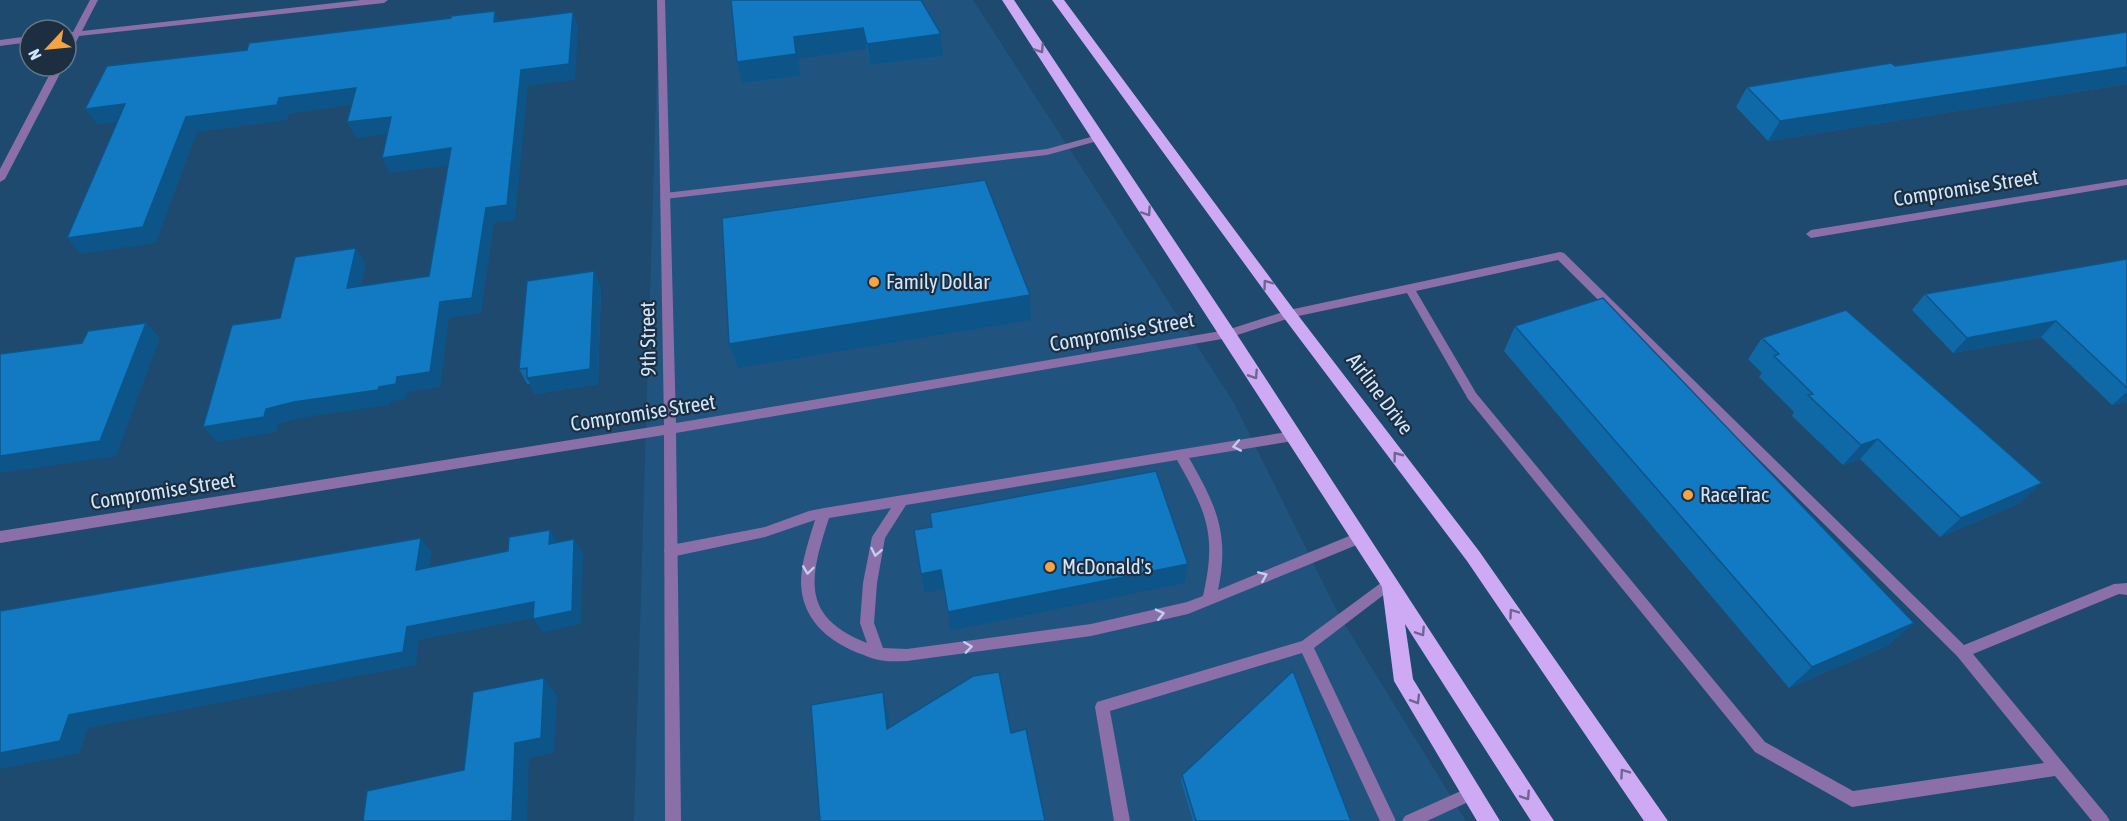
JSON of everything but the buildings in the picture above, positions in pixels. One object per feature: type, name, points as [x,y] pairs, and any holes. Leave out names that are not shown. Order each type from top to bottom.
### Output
[{"type":"highway","points":[[1008,0],[1228,334],[1543,821]]},
{"type":"highway","name":"Airline Drive","points":[[1058,0],[1289,314],[1473,556],[1657,821]]},
{"type":"highway","points":[[1389,583],[1404,681],[1489,821]]},
{"type":"street","points":[[78,24],[94,0]]},
{"type":"street","points":[[78,34],[384,0]]},
{"type":"street","name":"9th Street","points":[[661,0],[670,429],[673,821]]},
{"type":"street","points":[[0,43],[18,41]]},
{"type":"street","points":[[0,179],[53,78]]},
{"type":"street","points":[[665,196],[1047,152],[1098,138]]},
{"type":"street","name":"Compromise Street","points":[[1811,234],[2127,182]]},
{"type":"street","name":"Compromise Street","points":[[0,537],[670,429],[1228,334],[1289,314],[1560,256],[1962,652]]},
{"type":"street","points":[[1410,289],[1472,396],[1760,747],[1852,799],[2058,768]]},
{"type":"street","points":[[670,552],[765,532],[824,513],[1293,436]]},
{"type":"street","points":[[1181,456],[1201,491],[1214,525],[1217,556],[1209,599]]},
{"type":"street","points":[[878,654],[867,623],[870,583],[879,537],[902,501]]},
{"type":"street","points":[[824,513],[808,566],[806,592],[818,620],[840,638],[878,654],[907,655],[1091,630],[1188,608],[1359,538]]},
{"type":"street","points":[[1122,821],[1102,707],[1306,646],[1389,583]]},
{"type":"street","points":[[2102,821],[1962,652],[2120,588],[2127,589]]},
{"type":"street","points":[[1306,646],[1388,821]]},
{"type":"street","points":[[1410,821],[1472,793]]},
{"type":"shaded area","points":[[659,0],[973,0],[1234,403],[1339,615],[1466,821],[634,821]]},
{"type":"place","name":"Family Dollar","points":[[874,282]]},
{"type":"place","name":"RaceTrac","points":[[1688,495]]},
{"type":"place","name":"McDonald's","points":[[1050,567]]}]
